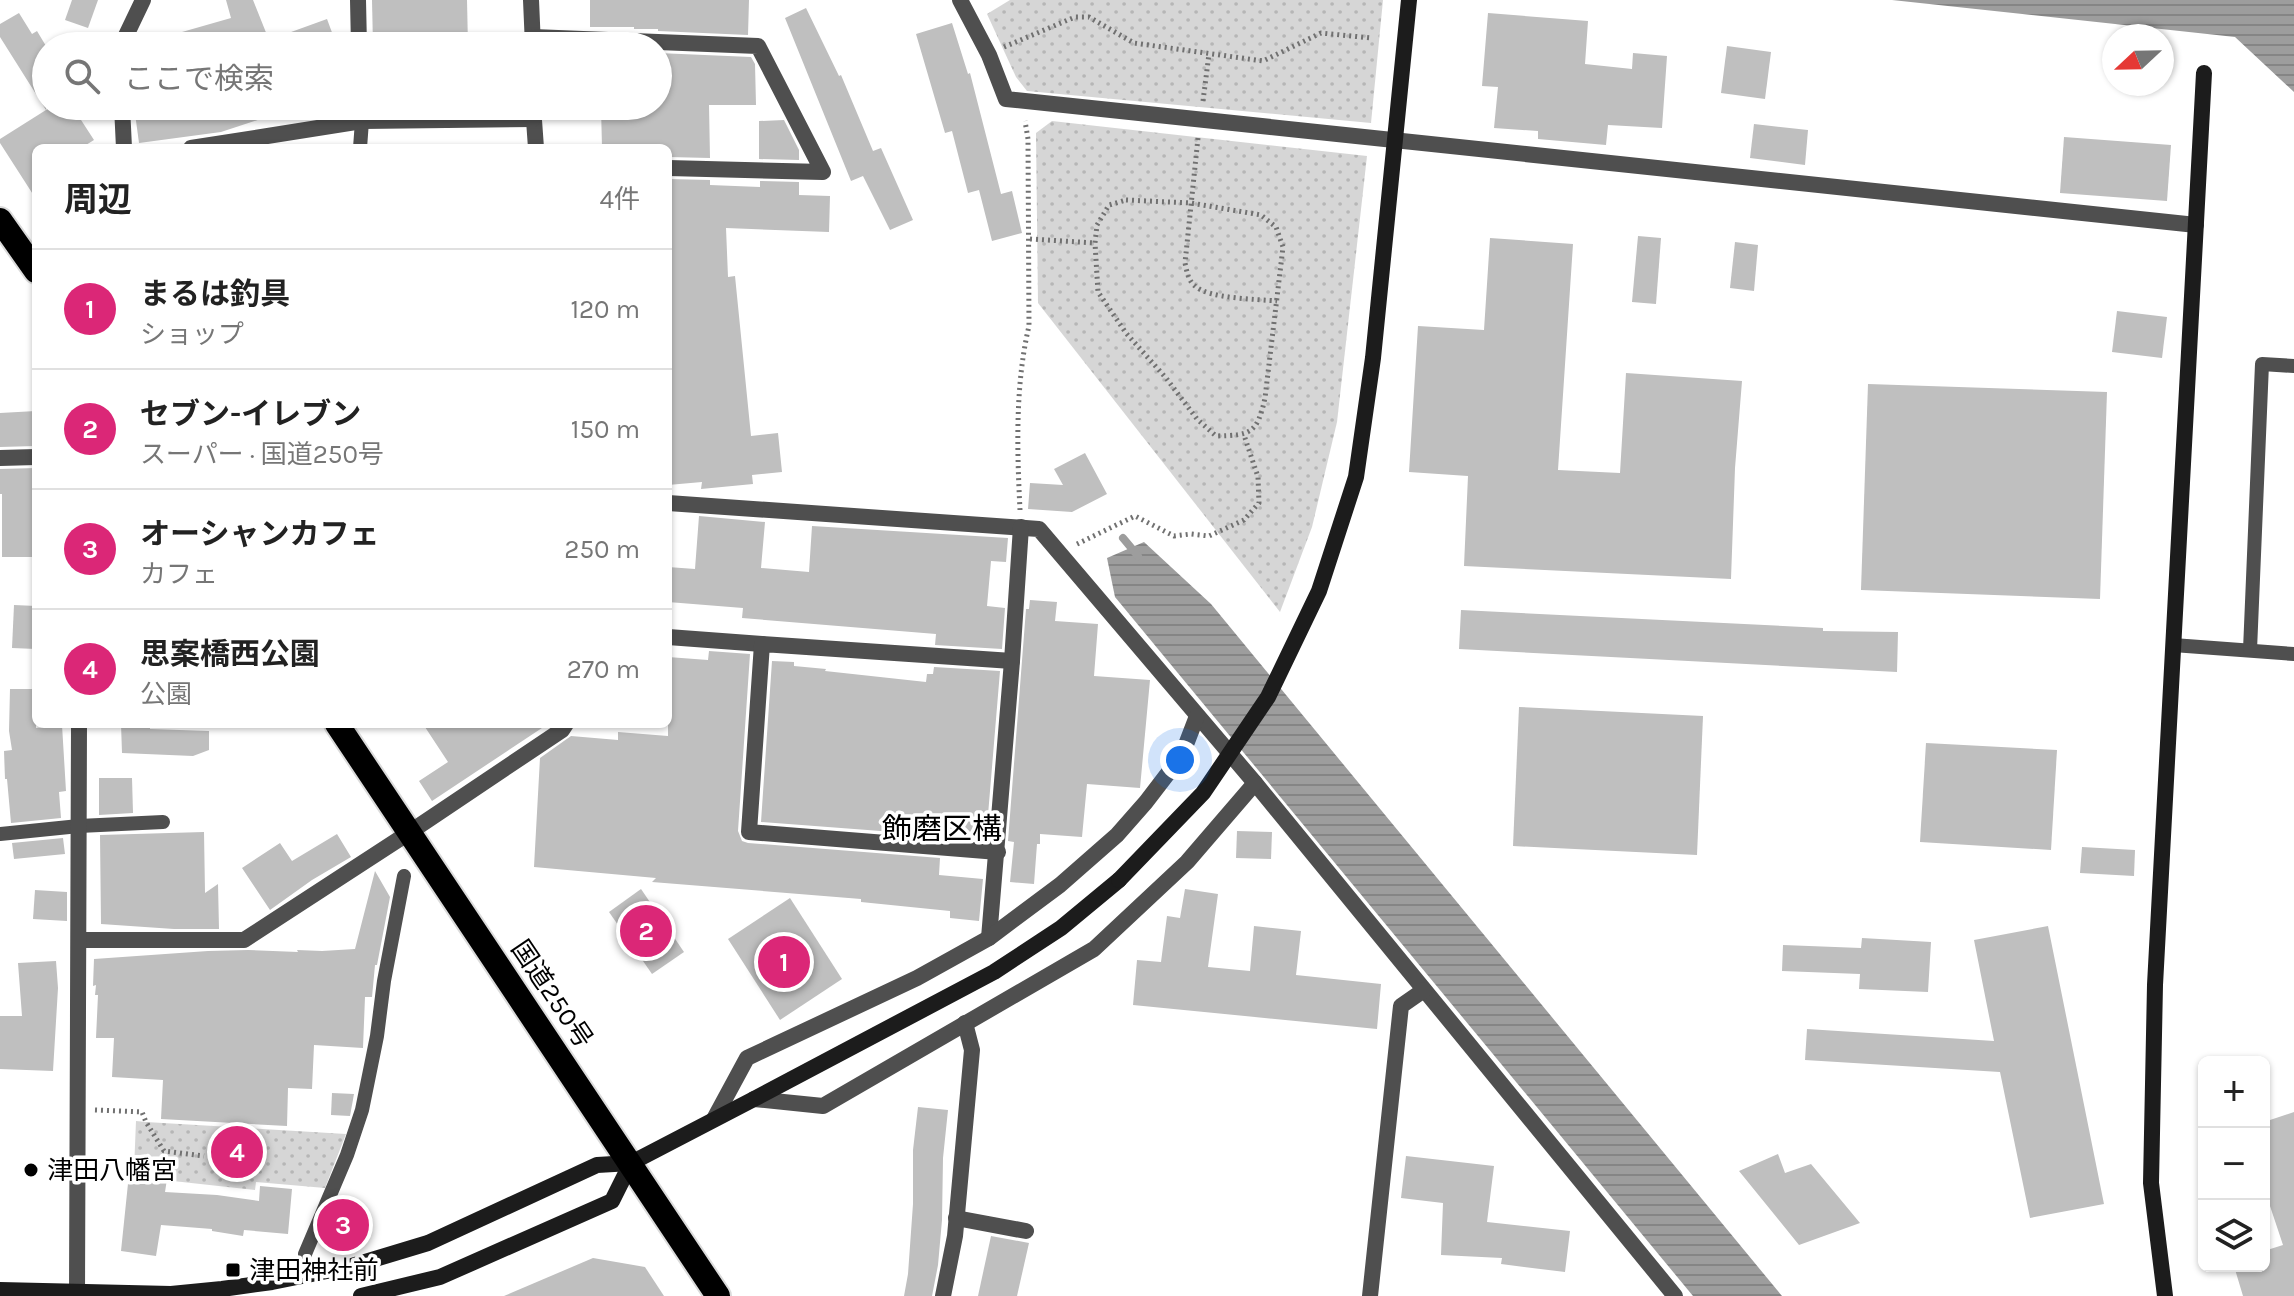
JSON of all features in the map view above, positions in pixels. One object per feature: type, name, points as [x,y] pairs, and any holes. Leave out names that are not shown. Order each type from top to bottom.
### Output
[{"type":"highway","points":[[0,220],[32,265]]},
{"type":"highway","name":"国道250号","points":[[340,728],[718,1296]]},
{"type":"street","points":[[128,32],[143,0]]},
{"type":"street","points":[[358,0],[359,32]]},
{"type":"street","points":[[531,0],[533,32]]},
{"type":"street","points":[[960,0],[989,55],[1006,99],[2196,225]]},
{"type":"street","points":[[0,1290],[171,1294],[222,1289],[352,1266],[428,1243],[597,1165],[631,1163],[754,1099],[994,972],[1061,928],[1119,880],[1203,793],[1268,697],[1319,591],[1356,477],[1373,358],[1409,0]]},
{"type":"street","points":[[672,44],[758,46],[823,172],[672,168]]},
{"type":"street","points":[[2165,1296],[2151,1183],[2155,985],[2204,73]]},
{"type":"street","points":[[123,120],[124,144]]},
{"type":"street","points":[[211,144],[331,120]]},
{"type":"street","points":[[534,120],[536,144]]},
{"type":"street","points":[[0,458],[32,457]]},
{"type":"street","points":[[672,503],[1039,529],[1255,783],[1675,1296]]},
{"type":"street","points":[[989,938],[1021,527]]},
{"type":"street","points":[[672,637],[1012,661]]},
{"type":"street","points":[[762,644],[749,832],[998,852]]},
{"type":"street","points":[[714,1119],[747,1058],[917,978],[989,938],[1060,885],[1117,835],[1182,755],[1197,716]]},
{"type":"street","points":[[77,1294],[79,728]]},
{"type":"street","points":[[79,940],[244,940],[563,728]]},
{"type":"street","points":[[754,1099],[823,1106],[1094,949],[1187,862],[1255,783]]},
{"type":"street","points":[[1370,1296],[1401,1006],[1424,990]]},
{"type":"street","points":[[943,1296],[956,1218],[972,1050],[965,1023]]},
{"type":"street","points":[[361,1296],[440,1277],[612,1201],[631,1163]]},
{"type":"street","points":[[956,1218],[1026,1231]]},
{"type":"lane","points":[[360,144],[361,120]]},
{"type":"lane","points":[[2250,650],[2262,364],[2294,366]]},
{"type":"lane","points":[[2173,645],[2294,654]]},
{"type":"lane","points":[[0,834],[163,822]]},
{"type":"lane","points":[[305,1254],[347,1155],[362,1110],[404,876]]},
{"type":"path","points":[[989,55],[1075,17],[1089,17],[1134,43],[1263,61],[1321,33],[1371,38]]},
{"type":"path","points":[[1209,54],[1185,263],[1188,277],[1196,287],[1209,293],[1277,301]]},
{"type":"path","points":[[1021,100],[1028,139],[1030,239],[1029,326],[1017,448],[1021,527]]},
{"type":"path","points":[[1126,200],[1191,203],[1261,215],[1276,227],[1283,247],[1265,398],[1260,422],[1244,435],[1216,436],[1197,419],[1126,333],[1098,292],[1097,225],[1109,205],[1126,200]]},
{"type":"path","points":[[1030,239],[1095,243]]},
{"type":"path","points":[[1061,554],[1083,539],[1135,516],[1174,536],[1209,536],[1244,520],[1259,503],[1258,477],[1244,435]]},
{"type":"path","points":[[78,1110],[142,1112],[164,1151],[204,1156]]},
{"type":"shaded area","points":[[1010,0],[1383,0],[1371,123],[1027,91],[1016,77],[987,14]]},
{"type":"shaded area","points":[[1892,0],[2294,0],[2294,92],[2235,37],[2174,30],[2174,24],[2114,24]]},
{"type":"shaded area","points":[[1052,121],[1367,156],[1337,422],[1312,527],[1280,612],[1038,303],[1036,133]]},
{"type":"shaded area","points":[[1144,542],[1211,604],[1782,1296],[1693,1296],[1115,597],[1107,558]]},
{"type":"shaded area","points":[[136,1121],[346,1134],[325,1188],[256,1182],[255,1190],[173,1181],[173,1176],[134,1170]]},
{"type":"building","points":[[72,0],[98,0],[88,28],[65,20]]},
{"type":"building","points":[[226,0],[253,0],[266,32],[182,32],[231,18]]},
{"type":"building","points":[[372,0],[467,0],[468,32],[373,32]]},
{"type":"building","points":[[590,0],[749,0],[748,35],[590,27]]},
{"type":"building","points":[[806,8],[841,75],[873,151],[881,148],[913,220],[890,230],[863,176],[851,181],[785,18]]},
{"type":"building","points":[[19,13],[32,34],[32,88],[0,37],[0,24]]},
{"type":"building","points":[[1488,13],[1588,21],[1585,64],[1632,69],[1633,53],[1667,56],[1662,128],[1608,125],[1606,145],[1538,139],[1538,131],[1494,128],[1498,87],[1482,86]]},
{"type":"building","points":[[327,19],[332,32],[291,32]]},
{"type":"building","points":[[952,23],[970,73],[1001,194],[1012,191],[1022,233],[992,241],[979,190],[968,193],[952,131],[945,133],[916,34]]},
{"type":"building","points":[[1727,46],[1771,52],[1765,99],[1721,93]]},
{"type":"building","points":[[672,54],[751,57],[755,64],[756,105],[709,105],[710,158],[672,157],[672,144],[602,144],[601,120],[672,120]]},
{"type":"building","points":[[32,119],[81,120],[94,140],[88,144],[32,144],[32,193],[0,139]]},
{"type":"building","points":[[136,120],[258,120],[221,132],[139,143]]},
{"type":"building","points":[[784,120],[799,150],[799,160],[759,159],[759,121]]},
{"type":"building","points":[[1754,124],[1808,130],[1805,165],[1750,158]]},
{"type":"building","points":[[2064,137],[2171,145],[2167,201],[2060,193]]},
{"type":"building","points":[[672,179],[710,180],[710,185],[760,187],[760,181],[799,182],[799,195],[830,196],[829,232],[726,228],[728,277],[735,276],[751,436],[778,433],[782,472],[752,475],[753,484],[701,489],[702,482],[672,485]]},
{"type":"building","points":[[1638,236],[1661,238],[1656,304],[1632,302]]},
{"type":"building","points":[[1490,238],[1573,244],[1558,470],[1620,473],[1626,373],[1742,381],[1731,579],[1464,566],[1468,476],[1409,472],[1418,326],[1484,330]]},
{"type":"building","points":[[1735,242],[1758,245],[1754,291],[1730,288]]},
{"type":"building","points":[[2117,311],[2167,317],[2162,358],[2112,352]]},
{"type":"building","points":[[1868,384],[2107,392],[2100,599],[1861,590]]},
{"type":"building","points":[[32,411],[32,446],[0,447],[0,413]]},
{"type":"building","points":[[1085,453],[1107,494],[1072,512],[1028,509],[1030,483],[1063,485],[1054,469]]},
{"type":"building","points":[[32,468],[32,557],[2,557],[0,469]]},
{"type":"building","points":[[699,516],[765,522],[761,568],[809,572],[812,526],[1008,538],[1006,562],[991,561],[987,606],[1005,608],[1002,649],[935,645],[936,634],[742,618],[743,608],[672,602],[672,567],[695,569]]},
{"type":"building","points":[[1030,600],[1057,602],[1055,621],[1098,624],[1094,676],[1150,680],[1140,788],[1087,784],[1082,837],[1040,834],[1034,884],[1010,882],[1014,842],[1008,841],[1026,609],[1029,609]]},
{"type":"building","points":[[14,605],[32,606],[32,649],[12,648]]},
{"type":"building","points":[[1461,610],[1823,628],[1823,631],[1898,632],[1897,672],[1459,649]]},
{"type":"building","points":[[709,651],[750,654],[738,831],[742,841],[940,858],[939,875],[983,879],[979,921],[950,918],[950,911],[861,902],[861,899],[652,882],[656,878],[534,867],[540,758],[571,736],[618,740],[618,732],[668,736],[668,728],[672,728],[672,657],[708,660]]},
{"type":"building","points":[[772,661],[794,662],[794,666],[825,671],[926,682],[927,674],[933,674],[934,667],[1000,671],[986,839],[761,822]]},
{"type":"building","points":[[10,689],[32,689],[32,728],[62,728],[66,791],[59,792],[61,818],[11,823],[4,751],[12,750]]},
{"type":"building","points":[[1519,707],[1703,716],[1697,855],[1513,846]]},
{"type":"building","points":[[121,728],[209,731],[209,750],[193,756],[122,753]]},
{"type":"building","points":[[426,728],[542,728],[432,801],[419,781],[448,762]]},
{"type":"building","points":[[1926,743],[2057,750],[2051,850],[1920,842]]},
{"type":"building","points":[[99,778],[132,778],[133,813],[99,815]]},
{"type":"building","points":[[1237,831],[1272,832],[1271,859],[1236,858]]},
{"type":"building","points":[[204,832],[205,893],[218,884],[219,929],[101,924],[100,835]]},
{"type":"building","points":[[337,834],[351,857],[270,910],[242,868],[280,843],[292,861]]},
{"type":"building","points":[[63,838],[65,854],[14,859],[12,843]]},
{"type":"building","points":[[2082,847],[2135,850],[2134,876],[2080,873]]},
{"type":"building","points":[[375,871],[390,897],[375,965],[372,997],[365,997],[363,1048],[314,1045],[312,1089],[288,1088],[287,1126],[161,1119],[163,1080],[112,1077],[114,1038],[96,1038],[98,995],[95,995],[96,985],[93,986],[94,959],[208,951],[355,949]]},
{"type":"building","points":[[641,889],[684,952],[652,974],[609,912]]},
{"type":"building","points":[[1185,889],[1218,894],[1208,967],[1250,971],[1254,926],[1301,931],[1296,975],[1381,984],[1377,1029],[1133,1005],[1137,960],[1161,962],[1167,916],[1180,918]]},
{"type":"building","points":[[35,890],[67,892],[67,921],[33,919]]},
{"type":"building","points":[[790,898],[842,979],[780,1020],[728,939]]},
{"type":"building","points":[[2048,926],[2104,1204],[2030,1218],[2000,1072],[1805,1060],[1807,1029],[1994,1041],[1974,940]]},
{"type":"building","points":[[1862,938],[1931,942],[1928,992],[1859,989],[1860,974],[1782,971],[1783,945],[1861,948]]},
{"type":"building","points":[[56,961],[58,988],[53,1071],[0,1069],[0,1016],[22,1016],[18,963]]},
{"type":"building","points":[[332,1093],[354,1094],[350,1116],[331,1115]]},
{"type":"building","points":[[918,1107],[948,1110],[942,1220],[932,1296],[904,1296],[908,1274],[913,1150]]},
{"type":"building","points":[[2294,1112],[2294,1296],[2243,1296],[2236,1272],[2270,1272],[2270,1249],[2283,1245],[2270,1206],[2270,1120]]},
{"type":"building","points":[[1778,1154],[1785,1173],[1811,1164],[1860,1223],[1799,1245],[1739,1171]]},
{"type":"building","points":[[1406,1156],[1494,1166],[1487,1222],[1570,1231],[1565,1272],[1501,1264],[1502,1258],[1441,1255],[1443,1203],[1401,1198]]},
{"type":"building","points":[[129,1174],[167,1179],[165,1192],[259,1201],[260,1186],[292,1189],[288,1234],[244,1230],[243,1236],[212,1229],[161,1225],[156,1256],[121,1251]]},
{"type":"building","points":[[991,1236],[1029,1243],[1017,1296],[978,1296]]},
{"type":"building","points":[[593,1258],[645,1267],[664,1296],[504,1296]]},
{"type":"waterway","points":[[1123,538],[1138,556]]},
{"type":"place","name":"セブン-イレブン","points":[[646,931]]},
{"type":"place","name":"まるは釣具","points":[[784,962]]},
{"type":"place","name":"思案橋西公園","points":[[237,1152]]},
{"type":"place","name":"津田八幡宮","points":[[31,1170]]},
{"type":"place","name":"オーシャンカフェ","points":[[343,1225]]},
{"type":"place","name":"津田神社前","points":[[233,1270]]},
{"type":"district","name":"飾磨区構","points":[[942,829]]}]
